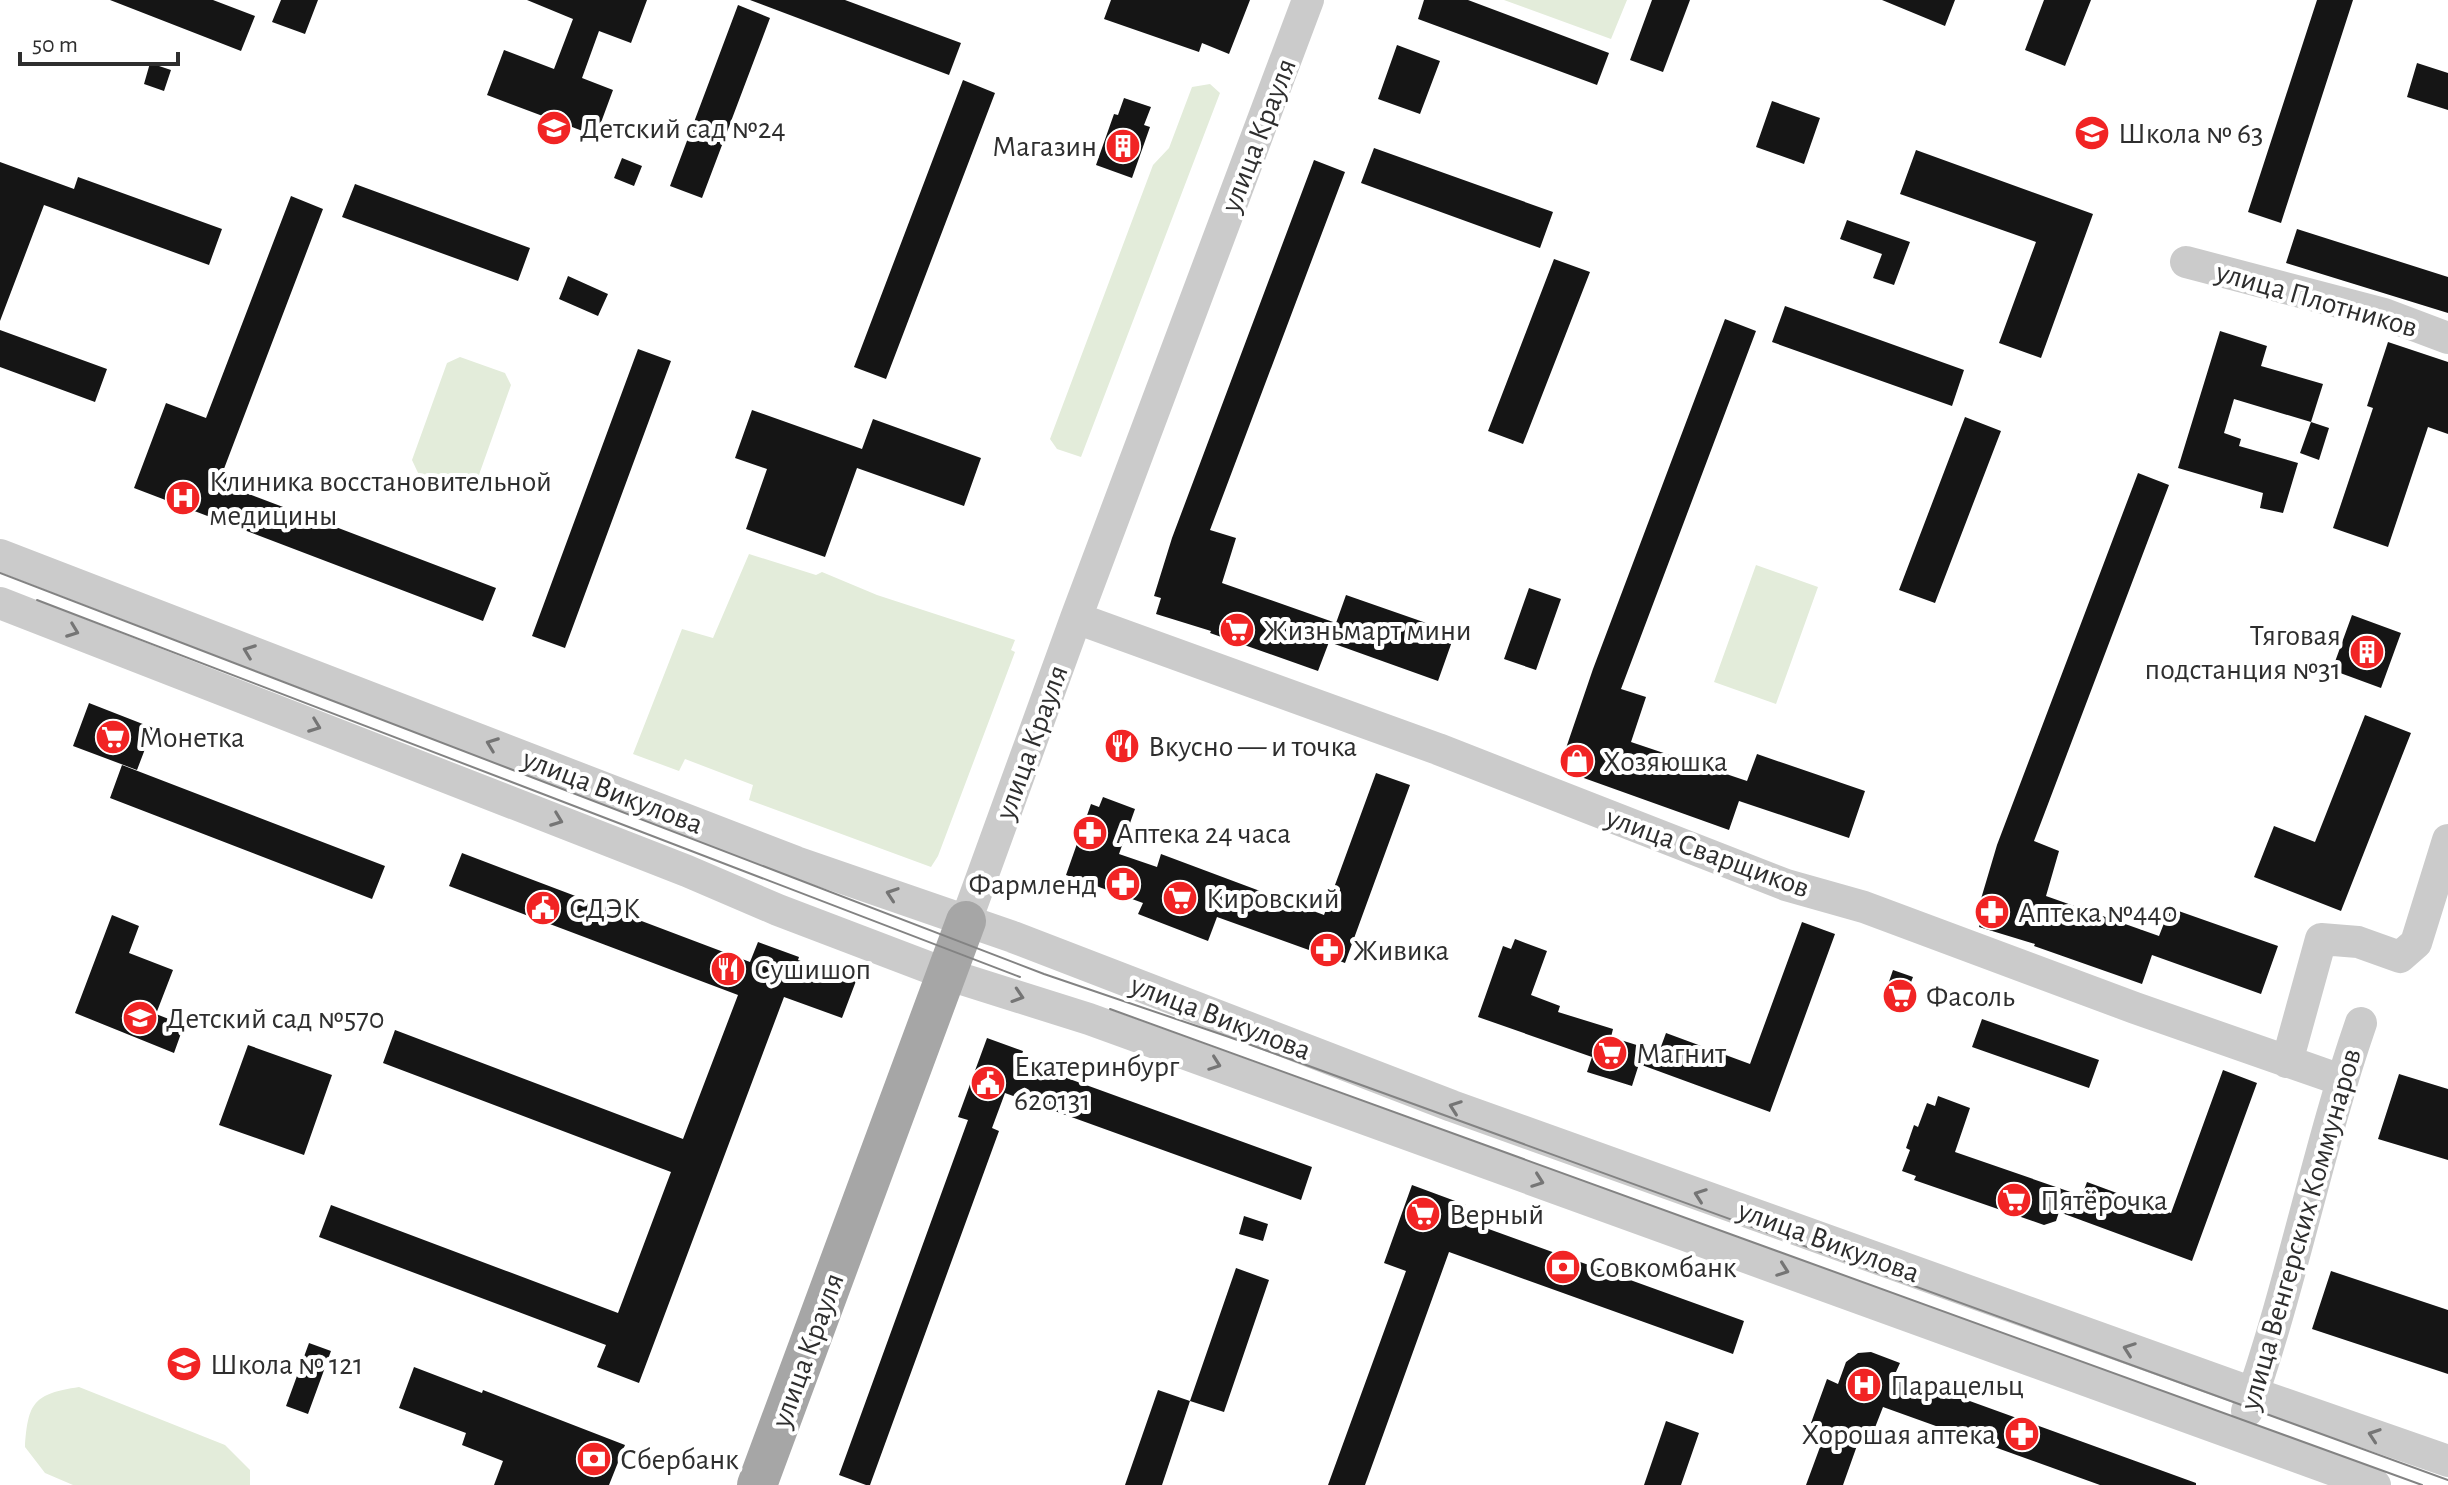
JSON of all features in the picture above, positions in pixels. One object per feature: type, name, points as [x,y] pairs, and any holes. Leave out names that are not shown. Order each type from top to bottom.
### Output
[{"type":"main road","name":"улица Крауля","points":[[757,1485],[966,921]]},
{"type":"street","name":"улица Крауля","points":[[966,921],[1308,0]]},
{"type":"street","name":"улица Плотников","points":[[2186,262],[2384,314],[2448,338]]},
{"type":"street","name":"улица Викулова","points":[[0,555],[796,862],[966,921],[1452,1106],[2448,1461]]},
{"type":"street","name":"улица Викулова","points":[[0,603],[946,974],[1103,1024],[2375,1485]]},
{"type":"street","name":"улица Сварщиков","points":[[1076,618],[1438,749],[1786,885],[1864,907],[2341,1080]]},
{"type":"street","name":"улица Венгерских Коммунаров","points":[[2287,1062],[2321,939],[2358,942],[2400,957],[2416,943],[2448,840]]},
{"type":"street","name":"улица Венгерских Коммунаров","points":[[2238,1435],[2264,1360],[2341,1080],[2361,1023]]},
{"type":"green space","points":[[1504,0],[1627,0],[1611,39]]},
{"type":"green space","points":[[1210,84],[1220,93],[1081,457],[1057,449],[1050,439],[1153,165],[1169,148],[1192,87]]},
{"type":"green space","points":[[460,357],[505,373],[511,385],[475,486],[464,491],[419,475],[412,460],[447,363]]},
{"type":"green space","points":[[749,554],[816,575],[822,572],[877,595],[1015,640],[1011,650],[1015,652],[938,856],[931,867],[749,800],[753,785],[685,759],[679,771],[633,754],[682,629],[713,638]]},
{"type":"green space","points":[[1756,565],[1818,587],[1776,704],[1714,682]]},
{"type":"green space","points":[[79,1387],[225,1445],[250,1470],[250,1485],[73,1485],[45,1473],[25,1447],[28,1420],[36,1403],[43,1397]]},
{"type":"building","points":[[110,0],[213,0],[255,16],[241,51]]},
{"type":"building","points":[[281,0],[318,0],[305,34],[272,22]]},
{"type":"building","points":[[527,0],[647,0],[631,43],[599,31],[582,78],[613,90],[596,136],[487,95],[504,50],[554,69],[573,19]]},
{"type":"building","points":[[750,0],[845,0],[961,43],[949,75]]},
{"type":"building","points":[[1111,0],[1250,0],[1229,54],[1202,43],[1199,52],[1104,19]]},
{"type":"building","points":[[1424,0],[1468,0],[1609,53],[1597,85],[1418,19]]},
{"type":"building","points":[[1652,0],[1690,0],[1663,72],[1630,60]]},
{"type":"building","points":[[1882,0],[1955,0],[1945,26]]},
{"type":"building","points":[[2044,0],[2091,0],[2065,66],[2025,50]]},
{"type":"building","points":[[2317,0],[2353,0],[2281,223],[2248,212]]},
{"type":"building","points":[[738,5],[770,18],[702,198],[670,186]]},
{"type":"building","points":[[1397,45],[1440,61],[1420,114],[1378,99]]},
{"type":"building","points":[[150,63],[171,70],[164,91],[144,84]]},
{"type":"building","points":[[2417,63],[2448,73],[2448,110],[2407,97]]},
{"type":"building","points":[[963,80],[995,93],[886,379],[854,367]]},
{"type":"building","name":"Магазин","points":[[1124,98],[1151,107],[1144,125],[1150,127],[1132,178],[1096,165],[1114,114],[1118,115]]},
{"type":"building","points":[[1772,101],[1820,118],[1804,164],[1756,147]]},
{"type":"building","points":[[1374,148],[1553,212],[1540,248],[1361,183]]},
{"type":"building","points":[[1916,150],[2093,214],[2041,358],[1999,343],[2036,242],[1900,194]]},
{"type":"building","points":[[622,158],[642,166],[634,186],[614,178]]},
{"type":"building","points":[[1314,160],[1345,172],[1210,530],[1236,538],[1222,583],[1336,623],[1346,595],[1455,633],[1438,681],[1329,642],[1318,671],[1156,614],[1161,598],[1154,596],[1172,538]]},
{"type":"building","points":[[0,162],[74,189],[78,177],[222,229],[209,265],[44,205],[0,321]]},
{"type":"building","points":[[355,184],[530,248],[518,281],[342,217]]},
{"type":"building","points":[[291,196],[323,209],[222,474],[232,478],[228,486],[496,588],[483,621],[134,488],[166,403],[206,418]]},
{"type":"building","points":[[1847,220],[1910,242],[1894,285],[1873,278],[1882,254],[1840,239]]},
{"type":"building","points":[[2297,229],[2448,277],[2448,313],[2286,263]]},
{"type":"building","points":[[1554,259],[1590,272],[1523,444],[1488,431]]},
{"type":"building","points":[[568,276],[608,294],[598,316],[559,299]]},
{"type":"building","points":[[1785,306],[1964,370],[1952,406],[1772,342]]},
{"type":"building","points":[[1725,319],[1756,331],[1621,689],[1646,697],[1631,742],[1747,781],[1757,754],[1865,791],[1849,838],[1739,801],[1729,830],[1567,772],[1572,757],[1564,754],[1593,669]]},
{"type":"building","points":[[0,330],[107,369],[95,402],[0,367]]},
{"type":"building","points":[[2220,331],[2267,346],[2261,366],[2323,384],[2311,422],[2234,399],[2224,433],[2241,439],[2239,446],[2298,463],[2283,513],[2260,508],[2263,493],[2178,468]]},
{"type":"building","points":[[2388,342],[2448,362],[2448,434],[2428,427],[2388,547],[2333,528],[2373,408],[2367,406]]},
{"type":"building","points":[[638,349],[671,361],[565,648],[532,636]]},
{"type":"building","points":[[752,410],[862,449],[873,419],[981,458],[964,506],[857,468],[825,557],[746,529],[767,469],[735,458]]},
{"type":"building","points":[[1965,417],[2001,431],[1935,603],[1899,590]]},
{"type":"building","points":[[2311,422],[2329,428],[2319,460],[2300,453]]},
{"type":"building","points":[[2138,473],[2169,485],[2034,841],[2059,851],[2046,896],[2159,936],[2170,908],[2278,946],[2261,994],[2152,955],[2142,984],[2035,944],[1979,927],[1984,911],[1978,909],[1997,845]]},
{"type":"building","points":[[1529,588],[1561,599],[1536,670],[1504,659]]},
{"type":"building","name":"Тяговая подстанция №31","points":[[2352,615],[2401,633],[2381,688],[2332,670]]},
{"type":"building","name":"Монетка","points":[[89,703],[153,728],[137,770],[73,746]]},
{"type":"building","points":[[2365,715],[2411,733],[2341,911],[2254,877],[2274,826],[2315,842]]},
{"type":"building","points":[[122,765],[385,866],[372,899],[110,798]]},
{"type":"building","points":[[1376,773],[1410,785],[1345,963],[1217,917],[1208,941],[1138,914],[1143,903],[1066,875],[1091,804],[1099,807],[1103,797],[1135,809],[1119,854],[1157,867],[1161,854],[1324,915]]},
{"type":"building","points":[[462,853],[750,962],[758,942],[856,981],[842,1018],[784,997],[639,1383],[597,1367],[606,1345],[319,1237],[331,1205],[618,1313],[671,1172],[383,1063],[395,1030],[683,1139],[738,995],[449,886]]},
{"type":"building","points":[[112,915],[139,926],[129,953],[173,970],[156,1014],[184,1025],[174,1053],[75,1013]]},
{"type":"building","points":[[1802,922],[1835,934],[1770,1112],[1639,1064],[1632,1086],[1587,1072],[1592,1057],[1478,1017],[1503,946],[1511,949],[1515,939],[1547,951],[1531,995],[1560,1006],[1558,1012],[1613,1029],[1611,1037],[1659,1052],[1666,1033],[1750,1064]]},
{"type":"building","points":[[1893,970],[1913,977],[1903,1003],[1884,996]]},
{"type":"building","points":[[1982,1019],[2099,1060],[2089,1088],[1972,1047]]},
{"type":"building","points":[[987,1038],[1023,1051],[1020,1061],[1312,1167],[1301,1200],[1005,1093],[992,1128],[999,1131],[870,1485],[866,1485],[839,1475],[968,1120],[958,1117]]},
{"type":"building","points":[[248,1045],[332,1075],[304,1155],[219,1125]]},
{"type":"building","points":[[2223,1070],[2257,1083],[2192,1261],[2059,1212],[2056,1221],[2044,1225],[1914,1180],[1916,1176],[1902,1171],[1910,1150],[1906,1148],[1914,1125],[1918,1127],[1927,1103],[1935,1106],[1938,1096],[1970,1108],[1955,1152],[2082,1196],[2087,1182],[2171,1213]]},
{"type":"building","points":[[2399,1074],[2448,1089],[2448,1160],[2378,1139]]},
{"type":"building","points":[[1412,1185],[1466,1205],[1461,1219],[1744,1321],[1733,1354],[1449,1252],[1365,1485],[1328,1485],[1406,1271],[1384,1263]]},
{"type":"building","points":[[1244,1216],[1268,1224],[1263,1241],[1239,1234]]},
{"type":"building","points":[[1236,1268],[1269,1280],[1224,1412],[1190,1401]]},
{"type":"building","points":[[2331,1271],[2448,1310],[2448,1374],[2312,1329]]},
{"type":"building","points":[[309,1343],[331,1351],[308,1414],[286,1406]]},
{"type":"building","points":[[1871,1352],[1900,1363],[1895,1374],[2196,1485],[2100,1485],[1883,1407],[1869,1443],[1859,1440],[1843,1485],[1806,1485],[1827,1428],[1811,1423],[1827,1379],[1838,1384],[1846,1362],[1858,1353]]},
{"type":"building","points":[[414,1367],[625,1445],[609,1485],[494,1485],[503,1461],[462,1445],[466,1433],[399,1408]]},
{"type":"building","points":[[1158,1390],[1190,1401],[1162,1485],[1125,1485]]},
{"type":"building","points":[[1666,1421],[1699,1433],[1681,1485],[1644,1485]]},
{"type":"tram line","points":[[0,573],[1044,974],[1229,1037],[2448,1480]]},
{"type":"tram line","points":[[37,600],[1020,977]]},
{"type":"tram line","points":[[1110,1009],[2422,1485]]},
{"type":"place","name":"Детский сад №24","points":[[554,128]]},
{"type":"place","name":"Школа № 63","points":[[2092,133]]},
{"type":"place","name":"Магазин","points":[[1123,146]]},
{"type":"place","name":"Клиника восстановительной медицины","points":[[183,498]]},
{"type":"place","name":"Жизньмарт мини","points":[[1237,630]]},
{"type":"place","name":"Тяговая подстанция №31","points":[[2367,652]]},
{"type":"place","name":"Монетка","points":[[113,737]]},
{"type":"place","name":"Вкусно — и точка","points":[[1122,746]]},
{"type":"place","name":"Хозяюшка","points":[[1577,761]]},
{"type":"place","name":"Аптека 24 часа","points":[[1090,833]]},
{"type":"place","name":"Фармленд","points":[[1123,884]]},
{"type":"place","name":"Кировский","points":[[1180,898]]},
{"type":"place","name":"СДЭК","points":[[543,908]]},
{"type":"place","name":"Аптека №440","points":[[1992,912]]},
{"type":"place","name":"Живика","points":[[1327,950]]},
{"type":"place","name":"Сушишоп","points":[[728,969]]},
{"type":"place","name":"Фасоль","points":[[1900,996]]},
{"type":"place","name":"Детский сад №570","points":[[140,1018]]},
{"type":"place","name":"Магнит","points":[[1610,1053]]},
{"type":"place","name":"Екатеринбург 620131","points":[[988,1083]]},
{"type":"place","name":"Пятёрочка","points":[[2014,1200]]},
{"type":"place","name":"Верный","points":[[1423,1214]]},
{"type":"place","name":"Совкомбанк","points":[[1563,1267]]},
{"type":"place","name":"Школа № 121","points":[[184,1364]]},
{"type":"place","name":"Парацельц","points":[[1864,1385]]},
{"type":"place","name":"Хорошая аптека","points":[[2022,1434]]},
{"type":"place","name":"Сбербанк","points":[[594,1459]]}]
